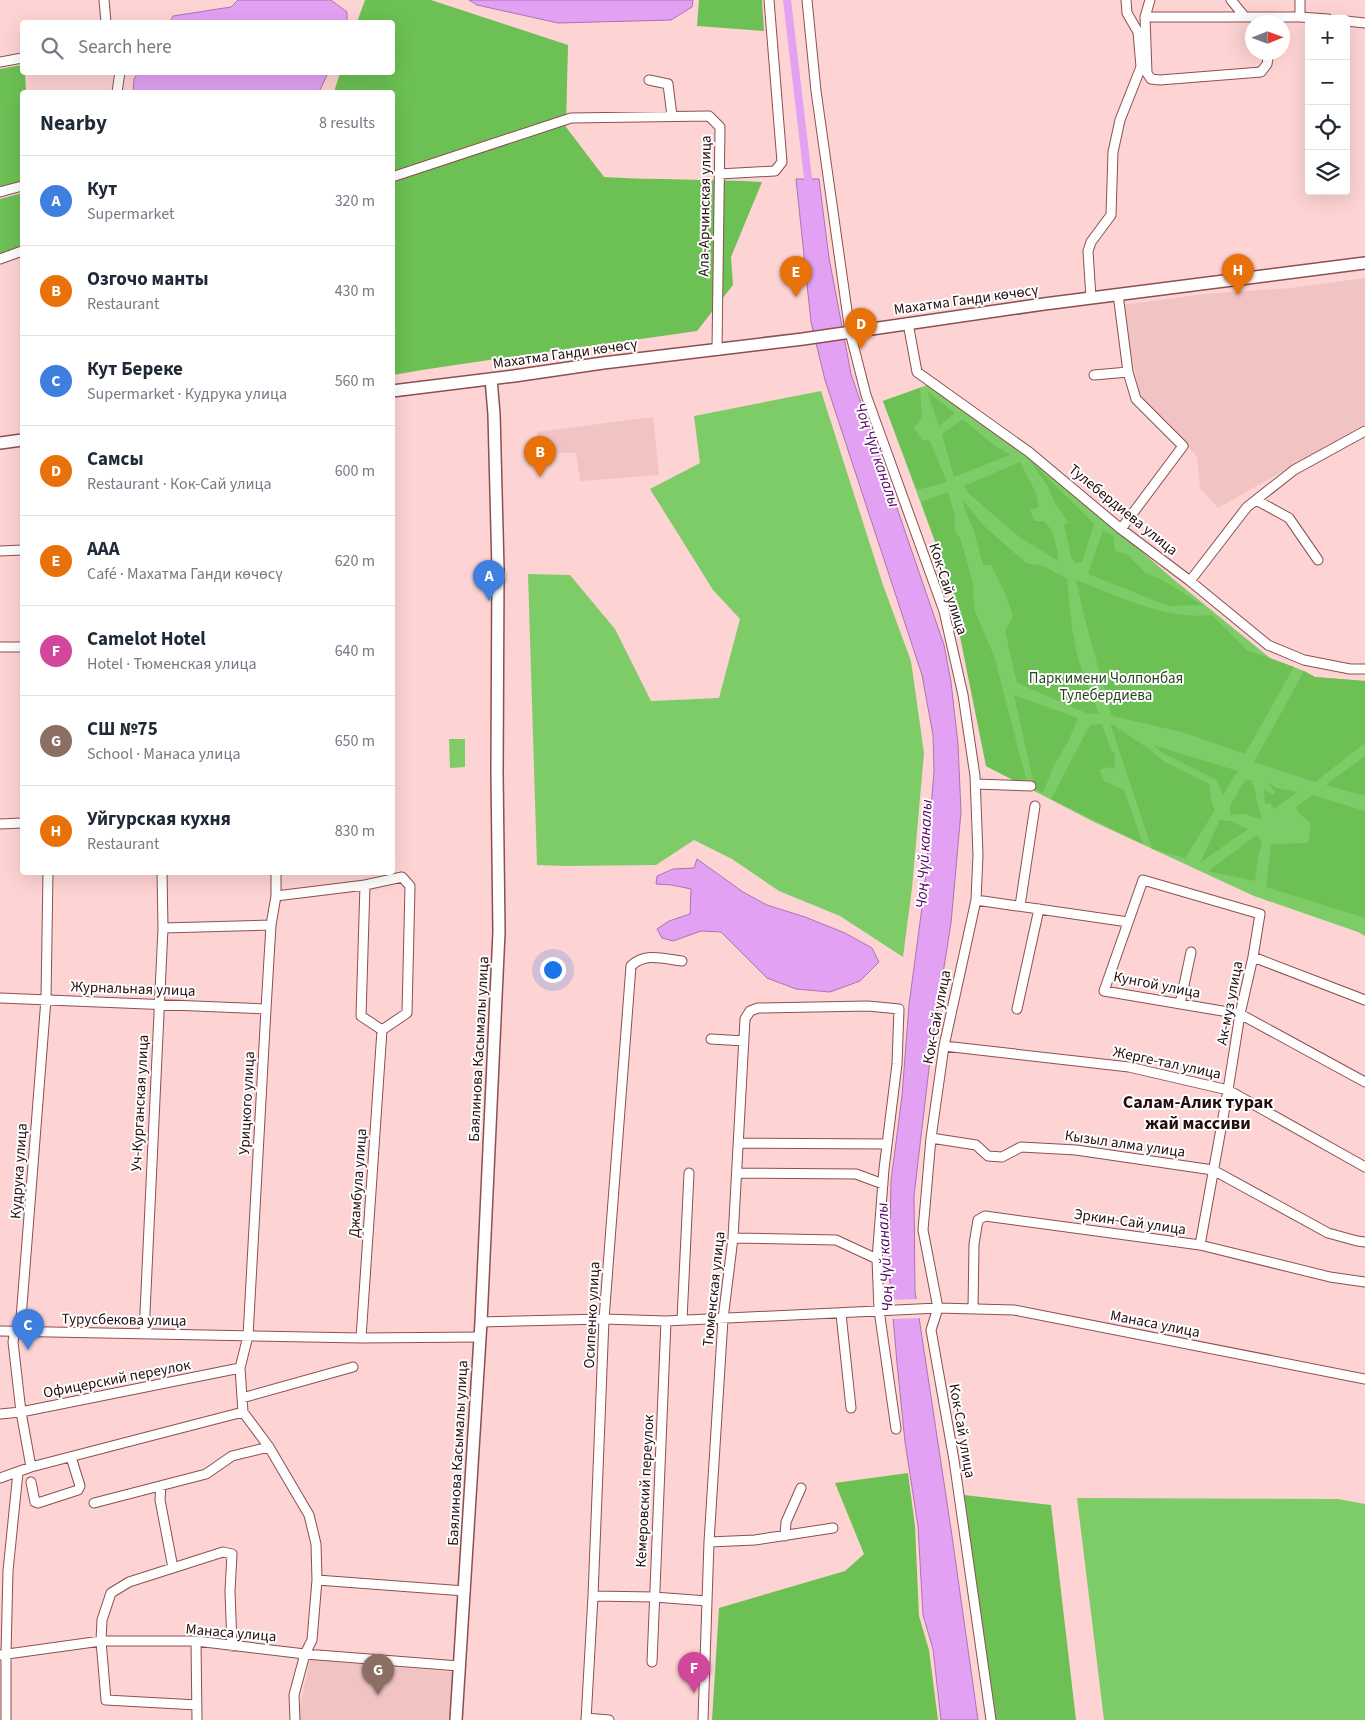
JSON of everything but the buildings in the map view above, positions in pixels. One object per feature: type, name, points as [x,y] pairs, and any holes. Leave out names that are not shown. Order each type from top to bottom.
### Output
[{"type":"main road","name":"Махатма Ганди көчөсү","points":[[395,391],[803,339],[1118,294],[1365,263]]},
{"type":"main road","name":"Баялинова Касымалы улица","points":[[456,1720],[481,1322],[499,932],[497,773],[498,569],[494,414],[491,379]]},
{"type":"main road","points":[[0,444],[20,440]]},
{"type":"street","points":[[104,0],[106,20]]},
{"type":"street","points":[[719,174],[775,171],[782,162],[769,0]]},
{"type":"street","name":"Кок-Сай улица","points":[[806,0],[817,99],[850,332],[866,395],[944,611],[963,695],[976,784],[978,855],[976,900],[944,1046],[931,1138],[923,1230],[938,1308],[931,1330],[955,1470],[991,1720]]},
{"type":"street","points":[[1091,298],[1088,252],[1091,242],[1110,215],[1113,152],[1120,120],[1141,67],[1138,32],[1127,13],[1126,0]]},
{"type":"street","points":[[1150,0],[1145,17],[1147,73],[1151,79],[1160,80],[1261,72],[1268,60]]},
{"type":"street","points":[[1230,0],[1245,17]]},
{"type":"street","points":[[1300,0],[1300,17]]},
{"type":"street","points":[[1145,17],[1245,17]]},
{"type":"street","points":[[1290,18],[1305,17]]},
{"type":"street","points":[[1350,21],[1365,23]]},
{"type":"street","points":[[0,62],[20,58]]},
{"type":"street","points":[[117,90],[120,75]]},
{"type":"street","points":[[649,80],[668,84],[672,116]]},
{"type":"street","name":"Ала-Арчинская улица","points":[[395,176],[571,118],[709,116],[720,127],[717,350]]},
{"type":"street","points":[[0,192],[20,187]]},
{"type":"street","points":[[0,259],[20,252]]},
{"type":"street","points":[[0,265],[20,258]]},
{"type":"street","points":[[1118,294],[1128,372],[1136,399],[1183,446],[1122,529]]},
{"type":"street","name":"Тулебердиева улица","points":[[908,323],[917,372],[1029,452],[1268,645],[1304,660],[1350,669],[1365,669]]},
{"type":"street","points":[[1094,375],[1128,372]]},
{"type":"street","points":[[1190,581],[1247,507],[1294,470],[1365,431]]},
{"type":"street","points":[[1256,500],[1289,518],[1318,560]]},
{"type":"street","points":[[0,551],[20,550]]},
{"type":"street","points":[[0,647],[20,647]]},
{"type":"street","points":[[976,784],[1031,786]]},
{"type":"street","points":[[1020,906],[1035,806]]},
{"type":"street","points":[[0,824],[20,823]]},
{"type":"street","name":"Кудрука улица","points":[[31,1467],[21,1412],[13,1342],[14,1336],[20,1331],[46,999],[48,875]]},
{"type":"street","name":"Уч-Курганская улица","points":[[144,1334],[163,928],[162,875]]},
{"type":"street","name":"Урицкого улица","points":[[248,1336],[271,925],[276,896],[276,875]]},
{"type":"street","points":[[276,896],[365,885],[402,877],[410,886],[407,1013],[382,1030],[361,1016],[365,885]]},
{"type":"street","name":"Кунгой улица","points":[[1260,914],[1143,880],[1104,991],[1240,1014],[1365,1082]]},
{"type":"street","points":[[976,900],[1128,922]]},
{"type":"street","points":[[1017,1009],[1039,909]]},
{"type":"street","name":"Ак-муз улица","points":[[1200,1245],[1240,1014],[1253,957],[1260,914]]},
{"type":"street","points":[[163,928],[271,925]]},
{"type":"street","points":[[1180,1004],[1191,952]]},
{"type":"street","name":"Осипенко улица","points":[[586,1719],[604,1319],[631,966],[638,959],[646,957],[682,961]]},
{"type":"street","points":[[1253,957],[1365,1000]]},
{"type":"street","name":"Журнальная улица","points":[[0,998],[158,1003],[266,1009]]},
{"type":"street","name":"Тюменская улица","points":[[703,1720],[709,1542],[723,1319],[733,1238],[745,1019],[750,1011],[758,1008],[868,1006],[899,1009],[897,1064],[887,1144]]},
{"type":"street","name":"Джамбула улица","points":[[362,1338],[382,1030]]},
{"type":"street","points":[[711,1039],[744,1041]]},
{"type":"street","name":"Жерге-тал улица","points":[[944,1046],[1130,1067],[1228,1090],[1365,1167]]},
{"type":"street","name":"Кызыл алма улица","points":[[931,1138],[976,1145],[988,1156],[1002,1157],[1021,1147],[1076,1150],[1213,1170],[1328,1233],[1365,1242]]},
{"type":"street","points":[[739,1143],[887,1144],[877,1259],[896,1429]]},
{"type":"street","points":[[737,1172],[856,1174],[883,1184]]},
{"type":"street","points":[[682,1320],[689,1173]]},
{"type":"street","name":"Эркин-Сай улица","points":[[973,1309],[974,1244],[978,1220],[985,1216],[1200,1245],[1330,1277],[1365,1282]]},
{"type":"street","points":[[733,1238],[836,1240],[877,1259]]},
{"type":"street","name":"Манаса улица","points":[[882,1310],[938,1308],[1014,1310],[1365,1379]]},
{"type":"street","points":[[481,1322],[604,1319],[666,1321],[841,1314],[882,1310]]},
{"type":"street","points":[[841,1314],[851,1408]]},
{"type":"street","name":"Кемеровский переулок","points":[[652,1662],[666,1321]]},
{"type":"street","name":"Турусбекова улица","points":[[0,1331],[248,1336]]},
{"type":"street","points":[[295,1720],[294,1695],[305,1654],[312,1640],[317,1580],[316,1544],[309,1515],[269,1447],[244,1412],[240,1368],[248,1336],[362,1338],[480,1337]]},
{"type":"street","points":[[242,1398],[353,1366]]},
{"type":"street","name":"Офицерский переулок","points":[[0,1414],[21,1412],[240,1368]]},
{"type":"street","points":[[0,1478],[31,1467],[244,1412]]},
{"type":"street","points":[[94,1503],[206,1474],[232,1456],[269,1447]]},
{"type":"street","points":[[31,1482],[35,1502],[38,1503],[78,1490],[80,1486],[72,1456]]},
{"type":"street","points":[[6,1720],[3,1654],[8,1571],[18,1472]]},
{"type":"street","points":[[161,1486],[160,1500],[173,1568]]},
{"type":"street","points":[[785,1536],[786,1522],[802,1488]]},
{"type":"street","points":[[709,1542],[755,1540],[833,1528]]},
{"type":"street","points":[[197,1705],[106,1700],[101,1642],[102,1620],[110,1593],[128,1582],[223,1552],[232,1554],[230,1591],[232,1646]]},
{"type":"street","points":[[317,1580],[465,1591]]},
{"type":"street","points":[[593,1596],[654,1597],[707,1601]]},
{"type":"street","points":[[196,1641],[197,1720]]},
{"type":"street","name":"Манаса улица","points":[[3,1654],[101,1642],[196,1641],[305,1654],[459,1666]]},
{"type":"street","points":[[586,1719],[609,1720]]},
{"type":"shaded area","points":[[1365,278],[1365,424],[1218,508],[1200,488],[1197,457],[1168,422],[1140,398],[1122,305],[1205,294],[1290,288]]},
{"type":"shaded area","points":[[653,417],[659,475],[580,481],[576,453],[542,453],[537,432]]},
{"type":"shaded area","points":[[310,1660],[455,1672],[451,1720],[297,1720]]},
{"type":"green space","points":[[365,0],[431,0],[568,45],[566,127],[604,177],[762,182],[731,257],[733,285],[697,331],[395,375],[395,90],[335,90],[339,75],[395,75],[395,20],[358,20]]},
{"type":"green space","points":[[699,0],[762,0],[764,31],[697,26]]},
{"type":"green space","points":[[20,65],[20,75],[25,75],[26,90],[20,90],[20,182],[0,187],[0,69]]},
{"type":"green space","points":[[20,194],[20,249],[0,256],[0,199]]},
{"type":"green space","name":"Парк имени Чолпонбая Тулебердиева","points":[[930,384],[1018,447],[1172,578],[1270,658],[1315,677],[1365,681],[1365,936],[1254,896],[1092,821],[986,766],[980,685],[948,577],[883,401]]},
{"type":"green space","points":[[920,388],[922,417],[914,428],[922,440],[930,441],[947,482],[917,490],[883,401]]},
{"type":"green space","points":[[821,391],[883,585],[911,661],[924,753],[912,888],[903,957],[840,916],[779,891],[732,859],[694,840],[656,865],[537,865],[528,574],[570,575],[615,629],[651,701],[719,698],[740,619],[713,590],[650,489],[700,463],[694,416]]},
{"type":"green space","points":[[927,391],[955,413],[939,426]]},
{"type":"green space","points":[[963,419],[991,443],[1010,455],[954,477],[942,434]]},
{"type":"green space","points":[[1028,458],[1094,524],[1082,562],[1076,563],[1071,557],[1064,524],[1069,523],[1055,503],[1047,485]]},
{"type":"green space","points":[[1020,462],[1036,493],[1039,507],[1030,510],[1035,521],[1044,521],[1051,529],[1059,561],[1022,539],[968,493],[964,486]]},
{"type":"green space","points":[[948,492],[955,516],[956,534],[960,537],[973,584],[974,609],[994,656],[1026,779],[1015,781],[986,766],[948,577],[921,502]]},
{"type":"green space","points":[[964,501],[983,525],[1026,563],[1044,566],[1067,579],[1072,628],[1078,659],[1099,714],[1086,713],[1017,683],[1005,631],[1013,616],[1006,595],[991,565],[983,565],[973,528],[964,508]]},
{"type":"green space","points":[[1103,530],[1113,536],[1115,551],[1127,554],[1145,573],[1161,579],[1202,605],[1168,606],[1088,574]]},
{"type":"green space","points":[[1076,580],[1159,610],[1194,616],[1212,615],[1247,650],[1294,667],[1245,754],[1182,732],[1116,717],[1111,714]]},
{"type":"green space","points":[[1304,671],[1315,677],[1365,681],[1365,743],[1315,782],[1254,762]]},
{"type":"green space","points":[[1014,695],[1078,718],[1068,742],[1054,765],[1043,793],[1035,789]]},
{"type":"green space","points":[[1110,723],[1165,762],[1209,784],[1212,804],[1215,810],[1185,858],[1152,849]]},
{"type":"green space","points":[[1102,724],[1111,750],[1115,754],[1114,769],[1108,767],[1099,770],[1104,781],[1124,790],[1143,844],[1051,799],[1090,725]]},
{"type":"green space","points":[[449,739],[465,739],[465,767],[450,768]]},
{"type":"green space","points":[[1153,744],[1238,771],[1223,795],[1216,780],[1161,752]]},
{"type":"green space","points":[[1365,756],[1365,796],[1326,785]]},
{"type":"green space","points":[[1245,780],[1252,780],[1262,820],[1245,814],[1230,815],[1230,806]]},
{"type":"green space","points":[[1267,781],[1276,788],[1298,792],[1274,809],[1270,803],[1265,804],[1264,789],[1273,795],[1275,792]]},
{"type":"green space","points":[[1312,795],[1365,811],[1365,918],[1266,887],[1271,844],[1308,843],[1311,824],[1297,811],[1296,807]]},
{"type":"green space","points":[[1220,820],[1230,821],[1248,829],[1200,863]]},
{"type":"green space","points":[[1257,835],[1262,842],[1255,881],[1208,871]]},
{"type":"green space","points":[[908,1473],[915,1526],[919,1616],[929,1650],[938,1720],[712,1720],[719,1608],[845,1571],[864,1554],[835,1483]]},
{"type":"green space","points":[[964,1495],[1051,1505],[1076,1720],[996,1720]]},
{"type":"green space","points":[[1077,1498],[1338,1499],[1365,1504],[1365,1720],[1104,1720]]},
{"type":"water","points":[[238,0],[331,0],[347,12],[347,20],[171,20],[173,16],[231,7]]},
{"type":"water","points":[[469,0],[693,0],[692,7],[671,20],[558,23],[477,5]]},
{"type":"water","points":[[136,75],[327,75],[320,90],[133,90]]},
{"type":"water","points":[[796,179],[819,179],[829,258],[851,374],[944,645],[951,682],[958,744],[961,812],[951,923],[932,1043],[914,1196],[915,1291],[978,1720],[941,1720],[933,1649],[923,1615],[918,1526],[905,1442],[889,1271],[891,1181],[902,1096],[909,1005],[924,892],[934,771],[933,735],[922,675],[825,380],[811,322]]},
{"type":"water","points":[[697,859],[743,892],[767,905],[805,917],[845,933],[872,948],[879,962],[860,981],[830,992],[796,989],[767,978],[721,932],[701,931],[673,941],[662,938],[657,929],[669,921],[690,914],[691,889],[656,884],[657,876],[673,869],[694,868]]},
{"type":"pier","points":[[918,1299],[921,1318],[891,1319],[889,1300]]},
{"type":"waterway","name":"Чоң Чүй каналы","points":[[787,0],[809,187]]},
{"type":"place","name":"Уйгурская кухня","points":[[1238,295]]},
{"type":"place","name":"ААА","points":[[796,297]]},
{"type":"place","name":"Самсы","points":[[861,349]]},
{"type":"place","name":"Озгочо манты","points":[[540,477]]},
{"type":"place","name":"Кут","points":[[489,601]]},
{"type":"place","name":"Кут Береке","points":[[28,1350]]},
{"type":"place","name":"Camelot Hotel","points":[[694,1693]]},
{"type":"place","name":"СШ №75","points":[[378,1695]]},
{"type":"district","name":"Салам-Алик турак жай массиви","points":[[1198,1112]]}]
